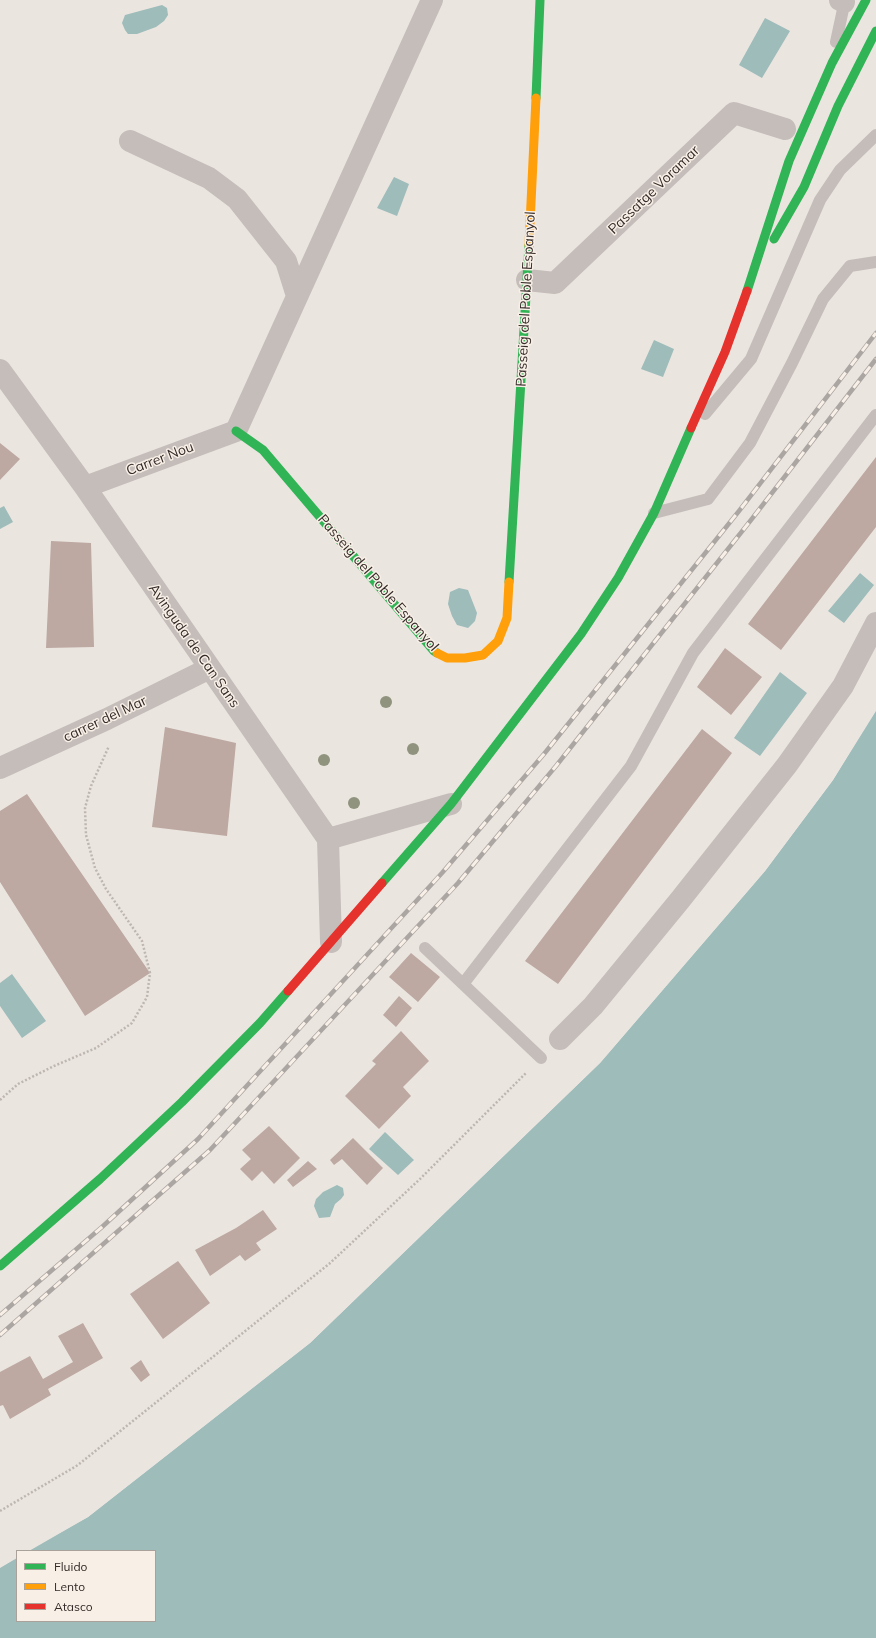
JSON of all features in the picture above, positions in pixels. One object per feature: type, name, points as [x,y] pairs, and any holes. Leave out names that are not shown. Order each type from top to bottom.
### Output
[{"type":"main road","name":"Passeig del Poble Espanyol","points":[[236,431],[262,450],[434,651],[447,658],[465,658],[483,655],[498,641],[507,618],[527,280],[540,0]]},
{"type":"main road","points":[[0,1266],[100,1179],[182,1102],[260,1023],[451,804],[581,634],[618,578],[654,513],[725,352],[754,272],[789,161],[832,63],[866,0]]},
{"type":"main road","points":[[754,272],[804,188],[838,106],[876,31]]},
{"type":"street","points":[[236,431],[432,0]]},
{"type":"street","name":"Passatge Voramar","points":[[527,280],[555,283],[734,113],[785,129]]},
{"type":"street","points":[[130,141],[209,178],[237,199],[286,261],[297,296]]},
{"type":"street","name":"Avinguda de Can Sans","points":[[0,370],[85,487],[328,839]]},
{"type":"street","name":"Carrer Nou","points":[[85,487],[236,431]]},
{"type":"street","points":[[560,1039],[593,1006],[680,900],[787,765],[843,686],[876,623]]},
{"type":"street","name":"carrer del Mar","points":[[0,768],[107,719],[210,668]]},
{"type":"street","points":[[331,942],[328,839],[451,804]]},
{"type":"lane","points":[[832,63],[843,1]]},
{"type":"lane","points":[[690,432],[751,359],[820,200],[840,170],[876,135]]},
{"type":"lane","points":[[654,513],[708,498],[750,443],[792,364],[823,299],[850,266],[876,262]]},
{"type":"lane","points":[[463,984],[631,766],[694,653],[876,415]]},
{"type":"lane","points":[[425,948],[541,1058]]},
{"type":"path","points":[[0,1100],[18,1084],[54,1066],[96,1048],[132,1023],[147,998],[150,973],[142,940],[106,889],[95,868],[86,835],[85,808],[91,786],[105,758],[112,737],[107,719]]},
{"type":"path","points":[[0,1511],[78,1465],[329,1264],[420,1179],[541,1058]]},
{"type":"water","points":[[162,5],[167,8],[168,15],[164,21],[156,27],[137,34],[128,34],[122,23],[125,15]]},
{"type":"water","points":[[765,18],[790,31],[762,78],[739,65]]},
{"type":"water","points":[[394,177],[409,184],[397,216],[377,208]]},
{"type":"water","points":[[654,340],[674,349],[663,377],[641,369]]},
{"type":"water","points":[[4,506],[13,522],[0,529],[0,508]]},
{"type":"water","points":[[860,573],[874,585],[844,623],[828,611]]},
{"type":"water","points":[[459,588],[468,590],[477,613],[475,621],[468,628],[457,625],[448,604],[450,592]]},
{"type":"water","points":[[780,672],[807,693],[760,756],[734,738]]},
{"type":"water","points":[[876,711],[876,1638],[0,1638],[0,1568],[16,1559],[16,1622],[156,1622],[156,1550],[31,1550],[88,1517],[310,1343],[600,1063],[765,871],[833,780]]},
{"type":"water","points":[[12,974],[46,1021],[22,1038],[0,1006],[0,983]]},
{"type":"water","points":[[385,1132],[414,1160],[398,1175],[369,1149]]},
{"type":"water","points":[[337,1185],[343,1188],[344,1195],[335,1204],[330,1217],[319,1218],[314,1206],[316,1199],[323,1192]]},
{"type":"pier","points":[[876,709],[833,780],[765,871],[600,1063],[310,1343],[88,1517],[29,1550],[87,1515],[309,1341],[599,1061],[763,869],[831,778]]},
{"type":"building","points":[[0,443],[20,459],[0,480]]},
{"type":"building","points":[[876,457],[876,527],[781,650],[748,624]]},
{"type":"building","points":[[51,541],[91,543],[94,647],[46,648]]},
{"type":"building","points":[[725,648],[762,677],[731,715],[697,687]]},
{"type":"building","points":[[165,727],[236,743],[227,836],[152,827]]},
{"type":"building","points":[[702,729],[732,753],[558,984],[525,961]]},
{"type":"building","points":[[27,794],[150,973],[85,1016],[0,882],[0,811]]},
{"type":"building","points":[[411,953],[440,977],[418,1002],[389,977]]},
{"type":"building","points":[[399,996],[412,1008],[396,1027],[383,1015]]},
{"type":"building","points":[[401,1031],[429,1061],[403,1087],[411,1096],[379,1129],[345,1096],[376,1064],[372,1061]]},
{"type":"building","points":[[269,1126],[300,1158],[274,1184],[262,1171],[252,1181],[240,1169],[251,1159],[242,1150]]},
{"type":"building","points":[[353,1138],[383,1168],[367,1185],[342,1159],[334,1165],[330,1160]]},
{"type":"building","points":[[308,1161],[317,1169],[293,1187],[287,1180]]},
{"type":"building","points":[[263,1210],[277,1229],[256,1243],[261,1250],[245,1261],[240,1255],[210,1276],[195,1250],[236,1228]]},
{"type":"building","points":[[178,1261],[210,1303],[163,1339],[130,1294]]},
{"type":"building","points":[[83,1323],[103,1358],[48,1389],[51,1395],[10,1419],[3,1405],[0,1406],[0,1372],[30,1356],[43,1379],[73,1362],[58,1336]]},
{"type":"building","points":[[141,1360],[150,1375],[141,1382],[130,1368]]},
{"type":"railway","points":[[0,1315],[102,1227],[198,1139],[442,873],[544,754],[739,511],[876,333]]},
{"type":"railway","points":[[0,1335],[210,1150],[458,883],[556,766],[751,520],[876,359]]},
{"type":"traffic: fast","points":[[536,98],[540,0]]},
{"type":"traffic: fast","points":[[747,291],[789,161],[832,63],[866,0]]},
{"type":"traffic: fast","points":[[774,239],[804,187],[838,106],[876,31]]},
{"type":"traffic: fast","points":[[509,582],[529,245]]},
{"type":"traffic: fast","points":[[382,883],[451,804],[581,634],[618,578],[654,513],[691,428]]},
{"type":"traffic: fast","points":[[236,431],[263,450],[437,653]]},
{"type":"traffic: fast","points":[[0,1266],[100,1179],[182,1102],[260,1023],[288,991]]},
{"type":"traffic: slow","points":[[529,245],[536,98]]},
{"type":"traffic: slow","points":[[437,653],[447,658],[465,658],[483,655],[498,641],[507,618],[509,582]]},
{"type":"traffic: jam","points":[[691,428],[725,352],[747,291]]},
{"type":"traffic: jam","points":[[288,991],[382,883]]}]
